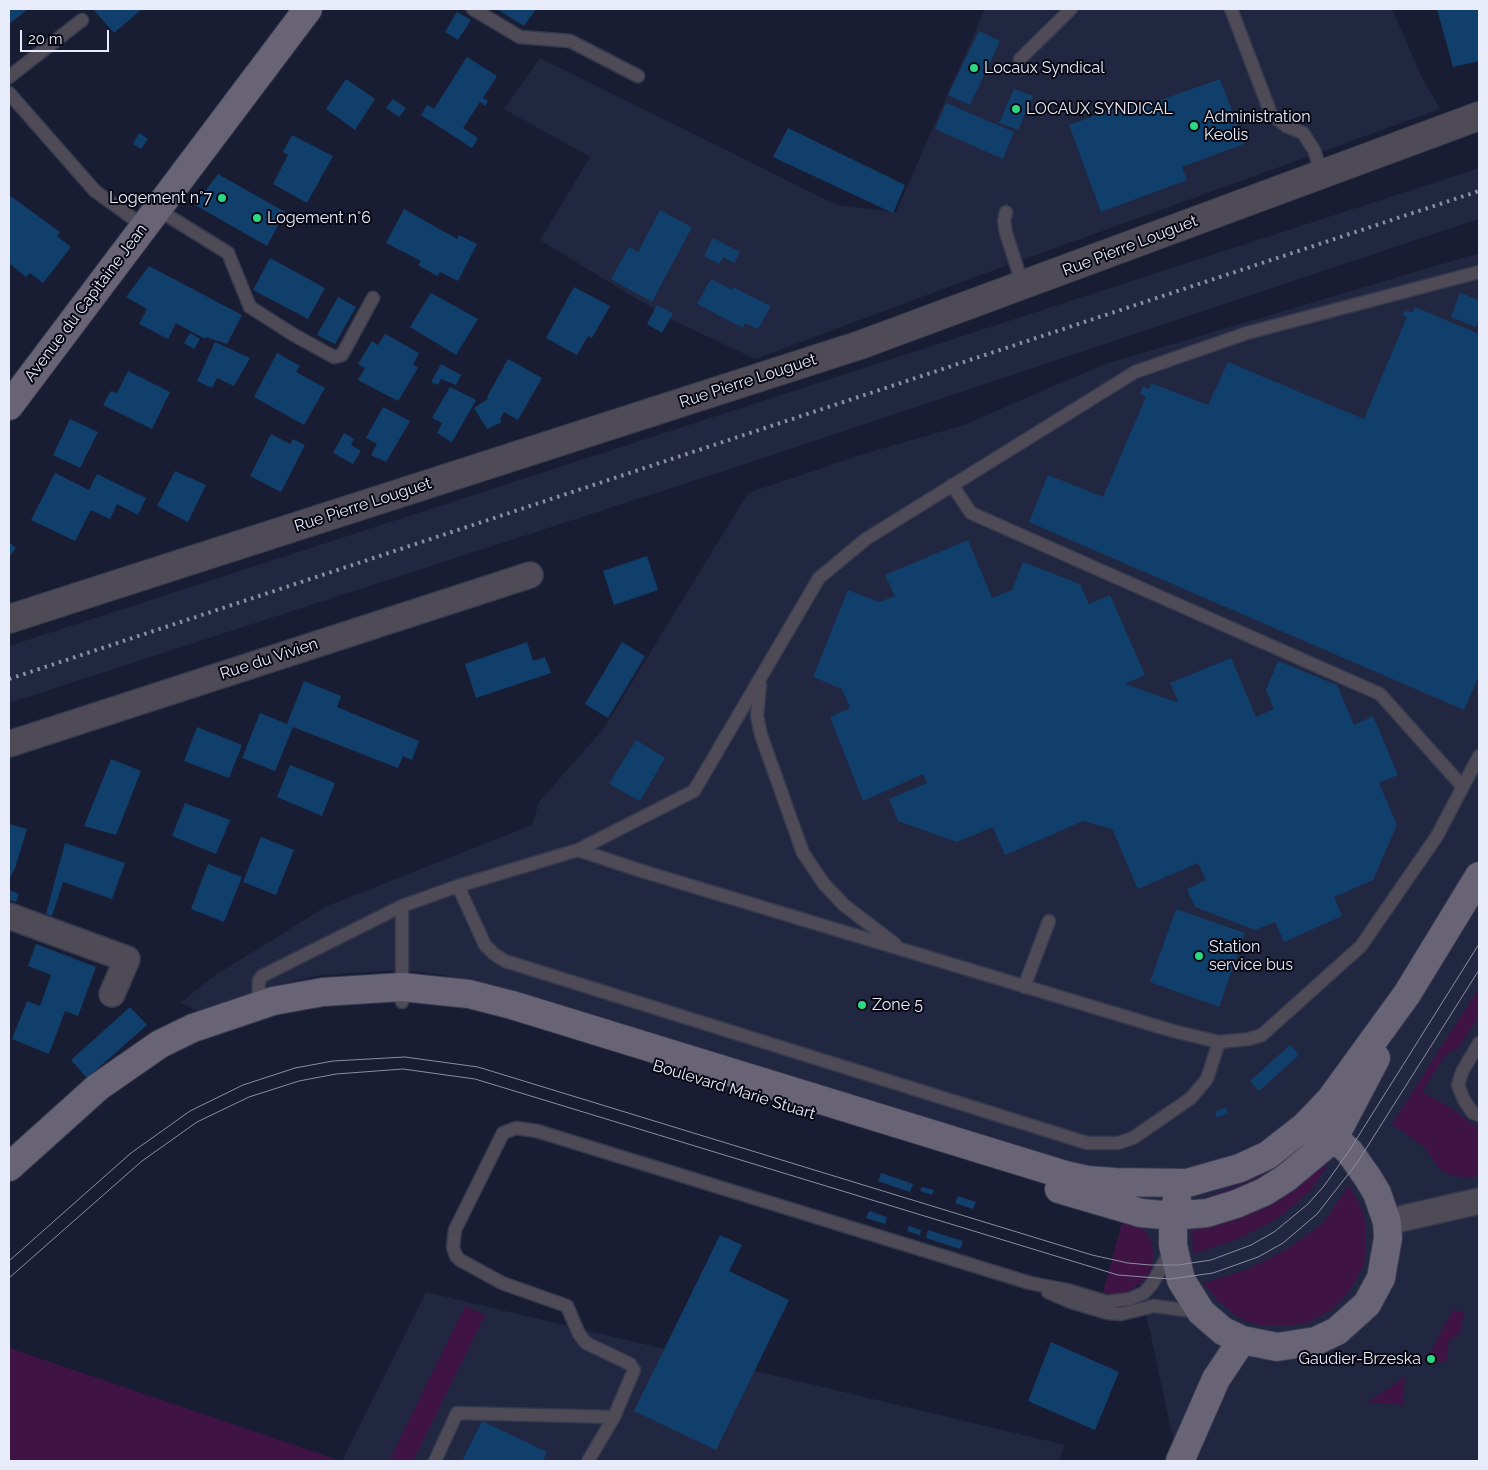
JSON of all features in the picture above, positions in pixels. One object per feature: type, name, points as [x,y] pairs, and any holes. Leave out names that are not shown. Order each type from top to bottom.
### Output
[{"type":"main road","name":"Avenue du Capitaine Jean","points":[[9,381],[287,9]]},
{"type":"main road","name":"Avenue du Capitaine Jean","points":[[9,406],[308,9]]},
{"type":"main road","name":"Boulevard Marie Stuart","points":[[9,1188],[111,1097],[143,1074],[178,1054],[266,1017],[402,994],[469,994],[512,1005],[1066,1175],[1105,1182],[1187,1183],[1240,1168],[1268,1156],[1305,1126],[1330,1100],[1402,1002],[1479,876]]},
{"type":"main road","points":[[9,1167],[98,1087],[160,1044],[193,1028],[258,1006],[323,992],[402,994]]},
{"type":"main road","name":"Boulevard Marie Stuart","points":[[402,994],[454,1009],[508,1021],[1109,1204],[1141,1213],[1173,1216],[1207,1213],[1264,1192],[1286,1178],[1334,1138],[1372,1068],[1402,1002]]},
{"type":"main road","points":[[1187,1183],[1177,1199],[1173,1216],[1173,1245],[1181,1280],[1201,1312],[1223,1331],[1242,1340],[1278,1347],[1316,1341],[1337,1331],[1367,1304],[1381,1278],[1388,1238],[1387,1222],[1377,1193],[1348,1151],[1334,1138],[1305,1126]]},
{"type":"main road","points":[[1180,1461],[1216,1379],[1242,1340]]},
{"type":"street","name":"Rue Pierre Louguet","points":[[9,619],[860,345],[1479,116]]},
{"type":"street","name":"Rue du Vivien","points":[[9,744],[530,574]]},
{"type":"street","points":[[9,916],[127,959],[112,994]]},
{"type":"street","points":[[1387,1222],[1479,1202]]},
{"type":"lane","points":[[472,9],[520,37],[570,41],[638,76]]},
{"type":"lane","points":[[1020,59],[1071,9]]},
{"type":"lane","points":[[1232,9],[1271,114],[1286,126],[1303,133],[1314,150],[1322,174]]},
{"type":"lane","points":[[9,77],[82,20]]},
{"type":"lane","points":[[9,93],[95,192],[131,217]]},
{"type":"lane","points":[[157,209],[228,252],[250,307],[294,335],[334,357],[342,355],[374,298]]},
{"type":"lane","points":[[1006,212],[1004,221],[1006,233],[1022,286]]},
{"type":"lane","points":[[258,1006],[258,980],[262,976],[402,906],[458,886],[578,850],[694,791],[819,578],[866,539],[1135,372],[1248,333],[1479,272]]},
{"type":"lane","points":[[952,486],[971,513],[1380,694],[1463,787]]},
{"type":"lane","points":[[766,669],[758,688],[757,716],[759,726],[804,853],[824,884],[844,905],[901,949]]},
{"type":"lane","points":[[578,850],[645,872],[1165,1029],[1219,1042],[1249,1039],[1262,1036],[1361,946],[1437,836],[1479,756]]},
{"type":"lane","points":[[458,886],[485,945],[505,961],[1066,1136],[1102,1144],[1118,1143],[1146,1130],[1191,1098],[1207,1079],[1219,1042]]},
{"type":"lane","points":[[402,906],[402,994]]},
{"type":"lane","points":[[1024,987],[1049,921]]},
{"type":"lane","points":[[1479,1043],[1462,1072],[1458,1086],[1464,1100],[1473,1113],[1479,1115]]},
{"type":"lane","points":[[588,1461],[614,1417],[634,1370],[630,1364],[586,1343],[579,1334],[567,1306],[502,1283],[456,1256],[453,1246],[455,1230],[503,1133],[516,1128],[546,1134],[1030,1283],[1067,1290],[1108,1302],[1130,1300],[1144,1293],[1152,1284],[1173,1245]]},
{"type":"lane","points":[[1030,1283],[1071,1302],[1108,1313],[1121,1314],[1154,1306],[1201,1312]]},
{"type":"lane","points":[[434,1461],[457,1413],[614,1417]]},
{"type":"shaded area","points":[[985,9],[1392,9],[1422,78],[1440,109],[755,359],[668,318],[540,240],[590,157],[504,109],[540,58],[837,205],[896,212]]},
{"type":"shaded area","points":[[1479,168],[1479,219],[730,469],[9,703],[9,646]]},
{"type":"shaded area","points":[[1479,253],[1479,1461],[1178,1461],[1114,1167],[1067,1166],[443,975],[402,970],[321,975],[272,986],[199,1011],[180,1003],[214,976],[327,906],[532,825],[539,802],[604,728],[748,493],[863,454],[964,425],[1102,365]]},
{"type":"shaded area","points":[[1479,988],[1479,1015],[1459,1047],[1446,1054],[1422,1092],[1451,1108],[1479,1129],[1479,1176],[1467,1178],[1447,1174],[1439,1168],[1424,1147],[1392,1124]]},
{"type":"shaded area","points":[[1293,1152],[1297,1153],[1298,1157],[1232,1195],[1199,1200],[1249,1181],[1269,1171]]},
{"type":"shaded area","points":[[1319,1162],[1327,1167],[1309,1192],[1280,1217],[1240,1238],[1193,1254],[1192,1226]]},
{"type":"shaded area","points":[[1349,1185],[1364,1214],[1366,1238],[1364,1265],[1349,1292],[1330,1311],[1306,1323],[1287,1326],[1265,1326],[1248,1322],[1235,1315],[1217,1300],[1203,1283],[1246,1270],[1289,1248],[1324,1222]]},
{"type":"shaded area","points":[[1123,1219],[1134,1222],[1144,1230],[1152,1242],[1153,1257],[1151,1270],[1145,1279],[1128,1293],[1115,1295],[1103,1292]]},
{"type":"shaded area","points":[[426,1292],[1065,1445],[1059,1461],[342,1461]]},
{"type":"shaded area","points":[[465,1306],[485,1315],[413,1461],[389,1461]]},
{"type":"shaded area","points":[[1453,1310],[1464,1312],[1460,1333],[1449,1340],[1446,1362],[1426,1360]]},
{"type":"shaded area","points":[[9,1348],[341,1461],[9,1461]]},
{"type":"shaded area","points":[[1405,1377],[1403,1405],[1368,1402]]},
{"type":"building","points":[[9,9],[28,9],[9,24]]},
{"type":"building","points":[[93,9],[142,9],[114,33]]},
{"type":"building","points":[[497,9],[536,9],[524,26]]},
{"type":"building","points":[[1437,9],[1479,10],[1479,61],[1453,67]]},
{"type":"building","points":[[457,12],[471,20],[458,40],[445,32]]},
{"type":"building","name":"Locaux Syndical","points":[[979,31],[1000,41],[970,105],[948,95]]},
{"type":"building","points":[[467,57],[497,76],[483,98],[488,101],[485,106],[480,102],[463,128],[478,138],[472,148],[421,115],[427,105],[434,109]]},
{"type":"building","points":[[346,79],[375,99],[355,130],[326,109]]},
{"type":"building","points":[[1220,79],[1244,144],[1182,167],[1187,180],[1101,212],[1069,125],[1135,101],[1138,108]]},
{"type":"building","name":"LOCAUX SYNDICAL","points":[[1014,89],[1033,96],[1018,130],[999,123]]},
{"type":"building","points":[[393,99],[406,108],[399,117],[386,108]]},
{"type":"building","points":[[946,103],[1014,132],[1003,159],[935,129]]},
{"type":"building","points":[[788,128],[905,185],[893,213],[773,157]]},
{"type":"building","points":[[139,133],[148,139],[141,149],[133,144]]},
{"type":"building","points":[[292,135],[333,156],[307,203],[273,184],[288,155],[283,152]]},
{"type":"building","points":[[218,174],[285,212],[267,246],[195,205]]},
{"type":"building","points":[[9,195],[60,232],[57,236],[71,247],[43,283],[30,273],[26,277],[9,263]]},
{"type":"building","points":[[404,209],[457,239],[459,235],[477,244],[458,281],[440,272],[437,276],[418,265],[421,261],[386,243]]},
{"type":"building","points":[[660,210],[692,227],[652,302],[611,279],[629,247],[638,252]]},
{"type":"building","points":[[713,238],[740,252],[734,263],[723,257],[719,264],[704,256]]},
{"type":"building","points":[[270,258],[325,288],[308,319],[253,290]]},
{"type":"building","points":[[149,266],[242,315],[227,344],[206,337],[205,339],[176,323],[168,339],[139,324],[147,309],[126,297]]},
{"type":"building","points":[[711,279],[732,290],[733,287],[771,306],[758,329],[745,323],[743,328],[697,304]]},
{"type":"building","points":[[574,287],[610,306],[592,338],[588,336],[577,355],[546,338]]},
{"type":"building","points":[[431,293],[478,319],[456,355],[410,327]]},
{"type":"building","points":[[1460,293],[1479,300],[1479,318],[1476,327],[1451,317]]},
{"type":"building","points":[[338,297],[356,307],[335,344],[317,335]]},
{"type":"building","points":[[657,305],[673,313],[662,333],[647,324]]},
{"type":"building","points":[[1415,307],[1479,334],[1479,676],[1464,710],[1029,522],[1048,475],[1103,497],[1146,397],[1140,394],[1143,386],[1149,389],[1151,383],[1208,405],[1228,362],[1364,419],[1407,317],[1402,315],[1405,311],[1413,312]]},
{"type":"building","points":[[190,333],[200,339],[194,349],[184,343]]},
{"type":"building","points":[[385,334],[419,353],[413,364],[418,368],[398,401],[358,380],[365,368],[358,364],[372,341],[378,345]]},
{"type":"building","points":[[215,342],[250,358],[234,386],[217,378],[212,388],[197,381]]},
{"type":"building","points":[[277,353],[300,366],[296,372],[325,388],[304,425],[254,397]]},
{"type":"building","points":[[508,359],[542,378],[518,420],[504,412],[500,419],[502,422],[487,429],[474,408],[488,399],[487,397]]},
{"type":"building","points":[[441,364],[461,375],[456,385],[441,379],[438,385],[431,382]]},
{"type":"building","points":[[128,371],[170,392],[152,429],[103,405],[111,391],[117,393]]},
{"type":"building","points":[[450,387],[476,400],[452,442],[437,433],[442,423],[432,418]]},
{"type":"building","points":[[383,407],[410,421],[386,462],[371,455],[377,444],[366,438]]},
{"type":"building","points":[[70,419],[98,432],[80,468],[53,455]]},
{"type":"building","points":[[344,433],[354,439],[351,445],[361,451],[353,464],[333,453]]},
{"type":"building","points":[[271,434],[290,444],[293,439],[305,445],[281,492],[250,476]]},
{"type":"building","points":[[175,471],[206,485],[188,522],[157,506]]},
{"type":"building","points":[[55,473],[89,490],[97,474],[146,498],[138,515],[117,504],[110,519],[91,510],[75,541],[31,520]]},
{"type":"building","points":[[968,540],[992,598],[1012,590],[1023,562],[1080,584],[1089,604],[1110,595],[1145,675],[1125,684],[1179,703],[1170,683],[1231,658],[1256,717],[1274,709],[1266,690],[1278,661],[1337,685],[1354,725],[1373,716],[1398,775],[1379,783],[1397,825],[1373,880],[1334,897],[1342,916],[1284,942],[1275,922],[1255,930],[1195,907],[1187,889],[1206,880],[1198,863],[1138,889],[1112,829],[1083,821],[1005,855],[993,827],[957,842],[898,821],[889,799],[927,783],[923,774],[863,801],[830,717],[850,708],[842,689],[813,677],[848,590],[879,602],[895,596],[885,575]]},
{"type":"building","points":[[9,542],[16,548],[9,557]]},
{"type":"building","points":[[647,556],[658,590],[614,605],[603,571]]},
{"type":"building","points":[[527,642],[533,661],[545,657],[551,673],[476,698],[465,664]]},
{"type":"building","points":[[622,642],[645,656],[608,718],[585,704]]},
{"type":"building","points":[[304,681],[341,696],[337,707],[419,741],[412,760],[403,756],[398,768],[293,727],[275,771],[242,758],[260,713],[287,724]]},
{"type":"building","points":[[197,727],[242,745],[229,778],[184,761]]},
{"type":"building","points":[[636,740],[665,758],[640,801],[609,784]]},
{"type":"building","points":[[111,759],[141,771],[116,835],[84,826]]},
{"type":"building","points":[[290,765],[335,783],[322,816],[277,797]]},
{"type":"building","points":[[185,803],[230,820],[216,854],[172,836]]},
{"type":"building","points":[[9,824],[27,829],[15,868],[9,880]]},
{"type":"building","points":[[261,837],[294,850],[276,895],[243,882]]},
{"type":"building","points":[[65,843],[125,863],[112,899],[63,882],[52,916],[46,914]]},
{"type":"building","points":[[208,864],[242,877],[224,922],[191,909]]},
{"type":"building","points":[[9,890],[19,894],[16,902],[9,900]]},
{"type":"building","points":[[1176,909],[1245,933],[1219,1007],[1150,982]]},
{"type":"building","points":[[36,944],[96,967],[78,1016],[65,1011],[49,1054],[12,1039],[27,1001],[40,1006],[51,975],[28,966]]},
{"type":"building","points":[[130,1007],[147,1025],[87,1078],[71,1060]]},
{"type":"building","points":[[1290,1045],[1299,1055],[1259,1091],[1250,1081]]},
{"type":"building","points":[[1226,1107],[1228,1113],[1217,1118],[1215,1112]]},
{"type":"building","points":[[881,1173],[913,1184],[910,1192],[878,1181]]},
{"type":"building","points":[[922,1187],[934,1190],[932,1195],[920,1191]]},
{"type":"building","points":[[958,1196],[976,1202],[973,1209],[955,1203]]},
{"type":"building","points":[[869,1211],[887,1217],[885,1224],[866,1218]]},
{"type":"building","points":[[909,1226],[921,1230],[920,1235],[907,1231]]},
{"type":"building","points":[[928,1230],[963,1241],[960,1249],[926,1238]]},
{"type":"building","points":[[720,1235],[742,1245],[729,1271],[789,1300],[716,1450],[634,1411]]},
{"type":"building","points":[[1051,1342],[1119,1372],[1095,1430],[1028,1401]]},
{"type":"building","points":[[482,1421],[547,1452],[543,1461],[462,1461]]},
{"type":"tram line","points":[[9,1261],[131,1153],[190,1111],[243,1085],[295,1068],[333,1061],[405,1057],[478,1067],[1092,1255],[1128,1263],[1150,1265],[1178,1265],[1211,1260],[1251,1245],[1274,1232],[1308,1204],[1324,1186],[1349,1151],[1479,944]]},
{"type":"tram line","points":[[9,1278],[142,1161],[197,1122],[249,1097],[299,1081],[336,1074],[403,1069],[475,1079],[1118,1275],[1170,1279],[1213,1273],[1258,1257],[1283,1243],[1317,1214],[1357,1163],[1479,970]]},
{"type":"railway","points":[[9,679],[1479,191]]},
{"type":"place","name":"Locaux Syndical","points":[[974,68]]},
{"type":"place","name":"LOCAUX SYNDICAL","points":[[1016,109]]},
{"type":"place","name":"Administration Keolis","points":[[1194,126]]},
{"type":"place","name":"Logement n°7","points":[[222,198]]},
{"type":"place","name":"Logement n°6","points":[[257,218]]},
{"type":"place","name":"Station service bus","points":[[1199,956]]},
{"type":"place","name":"Zone 5","points":[[862,1005]]},
{"type":"place","name":"Gaudier-Brzeska","points":[[1431,1359]]}]
